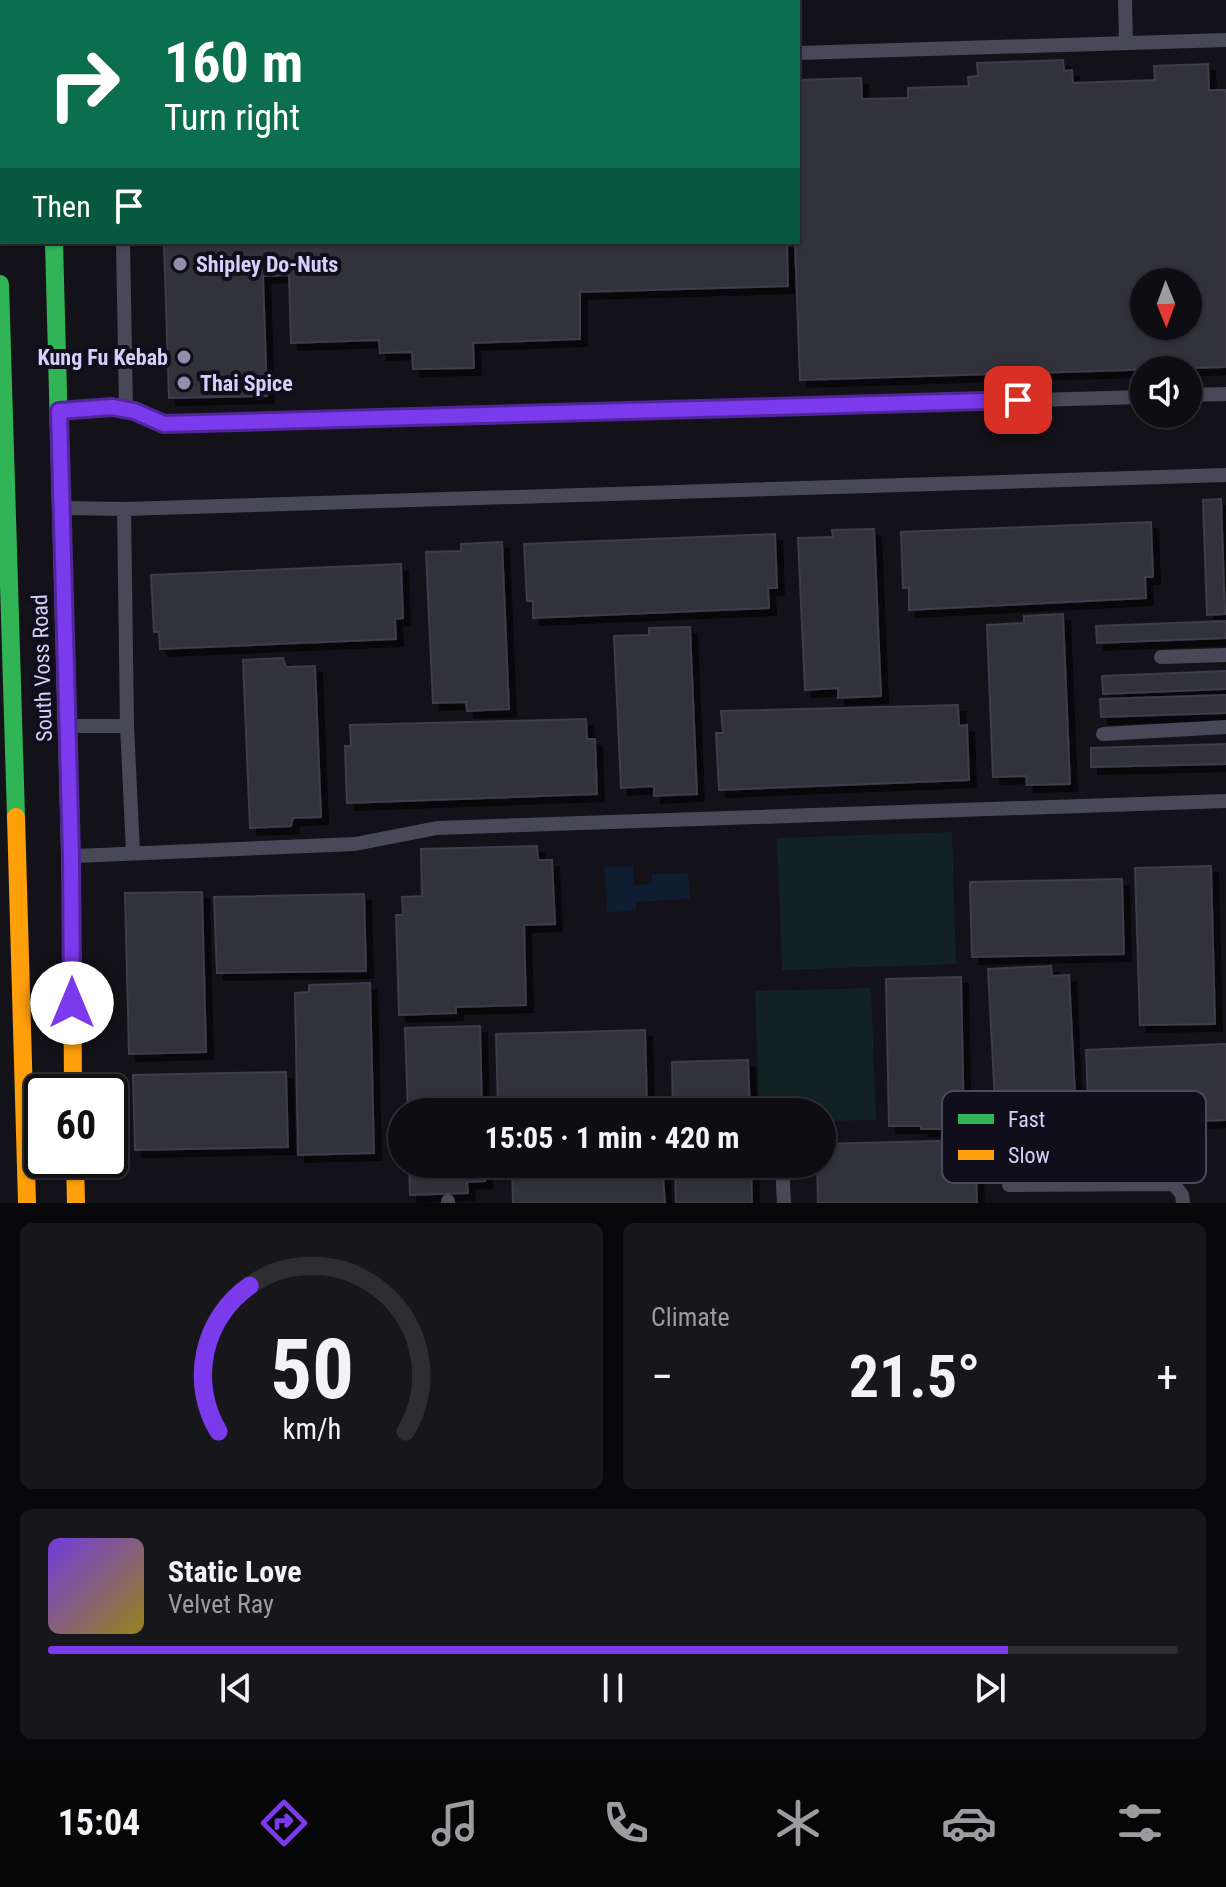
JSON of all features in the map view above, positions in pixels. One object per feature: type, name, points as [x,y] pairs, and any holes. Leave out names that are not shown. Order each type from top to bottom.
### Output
[{"type":"main road","name":"South Voss Road","points":[[54,244],[52,411],[62,508],[61,727],[71,856],[66,1032],[71,1074]]},
{"type":"main road","name":"South Voss Road","points":[[0,284],[7,419],[3,486],[5,624],[13,727],[14,944],[22,1030],[18,1092],[27,1203]]},
{"type":"main road","points":[[75,1178],[76,1203]]},
{"type":"lane","points":[[1125,0],[1126,43]]},
{"type":"lane","points":[[800,53],[1226,40]]},
{"type":"lane","points":[[123,244],[126,409]]},
{"type":"lane","points":[[1202,395],[1226,394]]},
{"type":"lane","points":[[52,411],[112,407],[126,409],[164,424],[1130,397]]},
{"type":"lane","points":[[62,508],[124,509],[1226,475]]},
{"type":"lane","points":[[124,509],[127,726],[133,852]]},
{"type":"lane","points":[[1161,657],[1226,655]]},
{"type":"lane","points":[[61,727],[127,726]]},
{"type":"lane","points":[[1103,734],[1226,727]]},
{"type":"lane","points":[[71,856],[355,844],[437,828],[1226,801]]},
{"type":"lane","points":[[783,1178],[784,1203]]},
{"type":"lane","points":[[1009,1185],[1174,1184],[1182,1195],[1183,1203]]},
{"type":"shaded area","points":[[952,832],[956,964],[782,970],[777,838]]},
{"type":"shaded area","points":[[871,988],[876,1120],[836,1121],[836,1098],[759,1098],[755,991]]},
{"type":"water","points":[[633,866],[634,885],[652,884],[652,874],[688,873],[690,899],[636,902],[636,911],[607,912],[604,867]]},
{"type":"building","points":[[1063,60],[1064,71],[1072,70],[1073,83],[1155,80],[1154,66],[1208,64],[1209,90],[1226,90],[1226,367],[1202,368],[1202,356],[1130,356],[1130,370],[800,380],[795,244],[800,244],[800,80],[861,78],[862,99],[908,98],[908,88],[969,86],[968,77],[978,76],[977,63]]},
{"type":"building","points":[[164,244],[787,244],[788,286],[580,292],[580,339],[473,343],[474,368],[413,369],[412,352],[380,353],[379,340],[291,343],[289,275],[263,276],[267,396],[169,398]]},
{"type":"building","points":[[1221,499],[1225,614],[1207,615],[1203,500]]},
{"type":"building","points":[[1151,522],[1153,577],[1145,577],[1146,598],[909,610],[909,588],[903,588],[901,532]]},
{"type":"building","points":[[874,529],[881,696],[838,698],[838,688],[805,690],[798,538],[833,537],[832,530]]},
{"type":"building","points":[[775,534],[777,588],[768,588],[769,608],[533,618],[533,601],[527,601],[524,544]]},
{"type":"building","points":[[502,542],[509,709],[467,711],[466,702],[433,703],[426,552],[461,551],[461,544]]},
{"type":"building","points":[[401,564],[403,618],[395,619],[396,639],[160,649],[159,632],[154,632],[151,575]]},
{"type":"building","points":[[1063,614],[1070,784],[1027,785],[1026,776],[993,777],[987,625],[1024,623],[1024,616]]},
{"type":"building","points":[[1226,621],[1226,638],[1097,643],[1096,626]]},
{"type":"building","points":[[690,627],[697,794],[654,796],[654,786],[621,788],[614,636],[649,635],[649,628]]},
{"type":"building","points":[[283,658],[286,667],[315,666],[321,817],[293,818],[291,826],[250,828],[243,660]]},
{"type":"building","points":[[1226,671],[1226,689],[1103,694],[1102,676]]},
{"type":"building","points":[[1226,695],[1226,713],[1101,717],[1100,699]]},
{"type":"building","points":[[958,705],[959,726],[967,725],[969,780],[719,790],[716,733],[723,733],[721,711]]},
{"type":"building","points":[[586,719],[587,739],[595,739],[597,794],[347,803],[345,746],[351,746],[350,725]]},
{"type":"building","points":[[1226,744],[1226,764],[1091,767],[1091,748]]},
{"type":"building","points":[[537,846],[538,860],[552,860],[555,924],[524,925],[526,1005],[456,1007],[456,1013],[399,1015],[396,915],[403,915],[402,897],[422,896],[421,849]]},
{"type":"building","points":[[1211,866],[1215,1024],[1140,1025],[1135,868]]},
{"type":"building","points":[[1122,879],[1124,954],[972,957],[970,882]]},
{"type":"building","points":[[202,892],[206,1052],[129,1054],[125,893]]},
{"type":"building","points":[[364,894],[366,971],[217,973],[214,897]]},
{"type":"building","points":[[1051,966],[1052,976],[1069,975],[1075,1091],[994,1091],[988,969]]},
{"type":"building","points":[[961,977],[963,1091],[942,1091],[942,1129],[889,1126],[886,979]]},
{"type":"building","points":[[370,983],[374,1153],[298,1155],[295,993],[309,992],[309,985]]},
{"type":"building","points":[[480,1026],[482,1098],[408,1098],[405,1028]]},
{"type":"building","points":[[645,1030],[647,1098],[498,1098],[496,1034]]},
{"type":"building","points":[[1226,1044],[1226,1120],[1206,1121],[1206,1091],[1088,1091],[1086,1050]]},
{"type":"building","points":[[748,1060],[749,1098],[673,1098],[672,1062]]},
{"type":"building","points":[[286,1072],[288,1147],[135,1150],[133,1075]]},
{"type":"building","points":[[942,1141],[942,1183],[976,1183],[977,1203],[818,1203],[817,1178],[836,1178],[836,1144]]},
{"type":"building","points":[[409,1178],[485,1178],[485,1181],[467,1182],[468,1193],[410,1195]]},
{"type":"building","points":[[512,1178],[663,1178],[665,1203],[513,1203]]},
{"type":"building","points":[[675,1178],[751,1178],[752,1203],[676,1203]]},
{"type":"traffic: fast","points":[[54,244],[72,924]]},
{"type":"traffic: fast","points":[[0,284],[16,817]]},
{"type":"traffic: slow","points":[[16,817],[27,1203]]},
{"type":"traffic: slow","points":[[72,924],[73,1074]]},
{"type":"traffic: slow","points":[[75,1178],[76,1203]]},
{"type":"place","name":"Shipley Do-Nuts","points":[[180,264]]},
{"type":"place","name":"Kung Fu Kebab","points":[[184,357]]},
{"type":"place","name":"Thai Spice","points":[[184,383]]},
{"type":"route","points":[[72,1003],[59,411],[112,407],[134,411],[164,424],[1018,400]]}]
